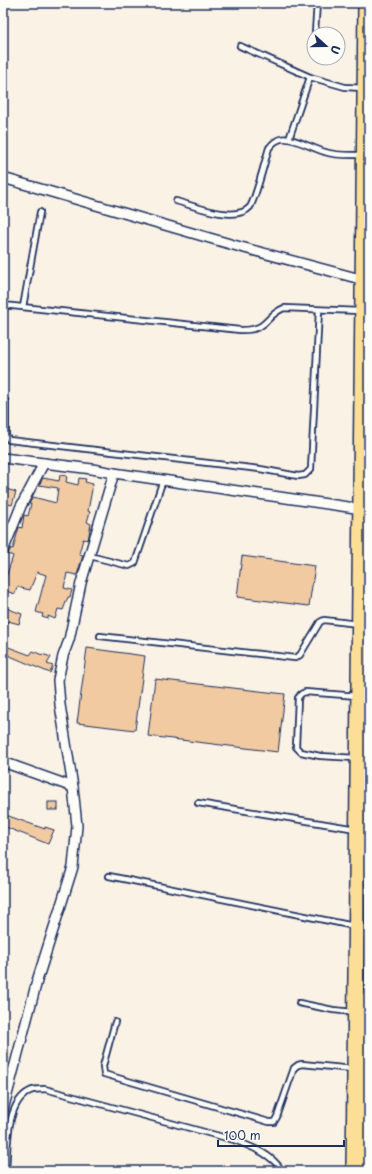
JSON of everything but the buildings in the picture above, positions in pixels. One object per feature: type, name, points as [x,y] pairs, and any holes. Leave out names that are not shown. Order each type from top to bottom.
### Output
[{"type":"highway","points":[[354,1171],[359,624],[365,510],[363,311],[366,3]]},
{"type":"highway","points":[[366,1171],[369,999]]},
{"type":"street","points":[[3,178],[236,246],[364,280]]},
{"type":"street","points":[[3,458],[92,469],[365,510]]},
{"type":"street","points":[[3,551],[21,506],[44,463]]},
{"type":"street","points":[[3,1110],[38,981],[73,867],[77,826],[73,787],[60,705],[58,680],[63,656],[69,640],[81,584],[114,473]]},
{"type":"street","points":[[3,762],[73,787]]},
{"type":"lane","points":[[315,26],[317,3]]},
{"type":"lane","points":[[240,46],[310,77],[345,87],[366,88]]},
{"type":"lane","points":[[289,139],[310,77]]},
{"type":"lane","points":[[176,201],[204,209],[230,214],[243,212],[252,204],[269,148],[274,142],[281,139],[289,139],[325,152],[345,156],[365,154]]},
{"type":"lane","points":[[23,308],[40,212]]},
{"type":"lane","points":[[3,305],[251,330],[263,326],[276,311],[284,308],[319,310],[343,309],[363,311]]},
{"type":"lane","points":[[3,398],[6,402],[6,436],[10,440],[260,469],[298,476],[305,475],[311,470],[319,310]]},
{"type":"lane","points":[[90,556],[129,566],[133,565],[137,561],[163,480]]},
{"type":"lane","points":[[100,636],[295,658],[300,655],[320,622],[359,624]]},
{"type":"lane","points":[[358,696],[305,692],[301,694],[298,698],[296,747],[301,752],[320,756],[358,758]]},
{"type":"lane","points":[[198,803],[357,829]]},
{"type":"lane","points":[[109,876],[356,926]]},
{"type":"lane","points":[[299,1003],[333,1010],[355,1012]]},
{"type":"lane","points":[[115,1022],[103,1066],[104,1074],[269,1122],[274,1122],[277,1117],[294,1068],[298,1065],[302,1064],[354,1070]]},
{"type":"lane","points":[[6,1171],[10,1121],[16,1106],[25,1094],[31,1090],[45,1089],[234,1140],[260,1150],[282,1171]]}]
